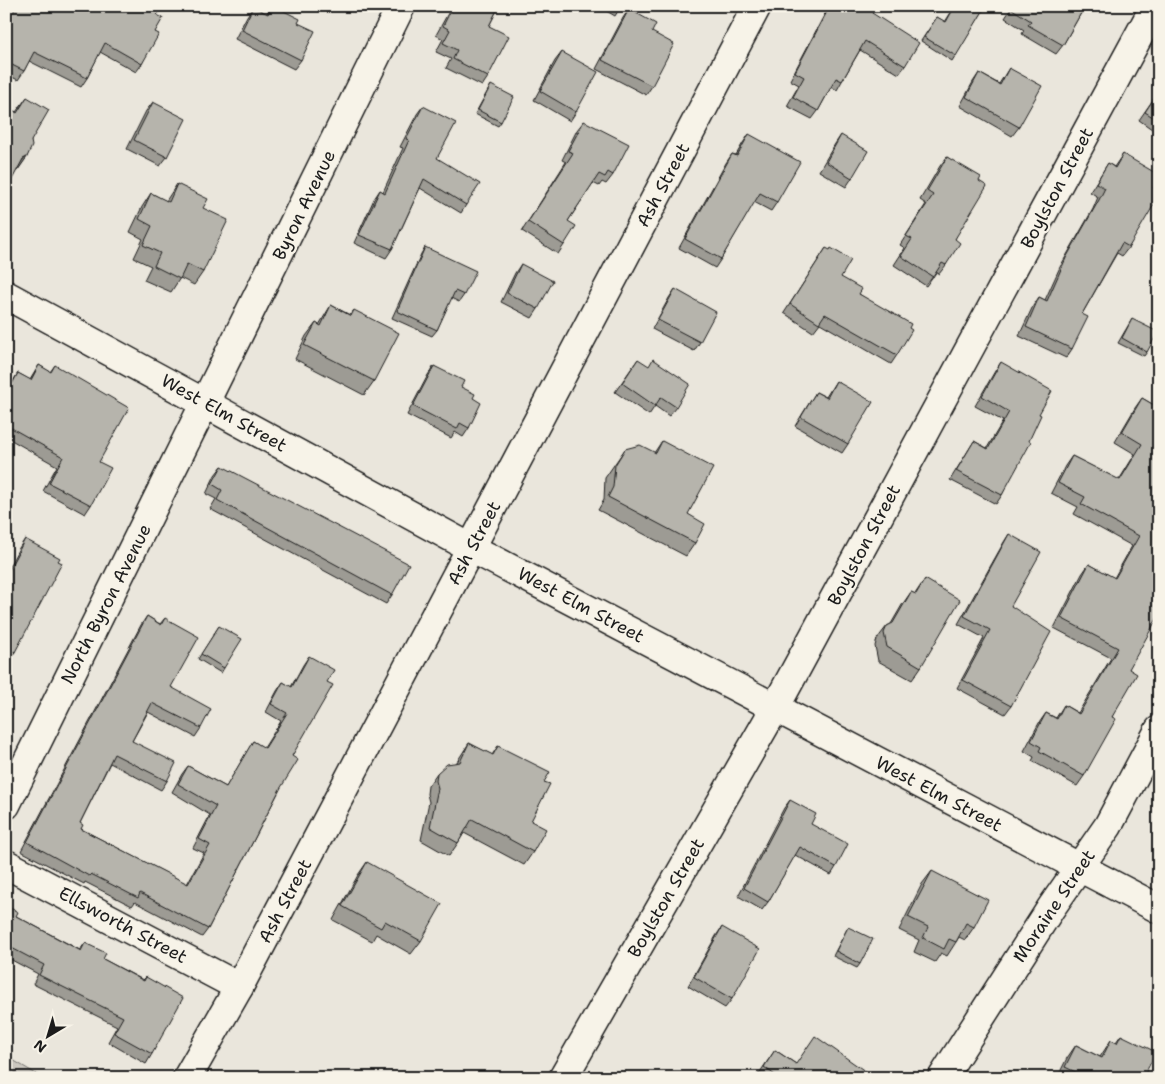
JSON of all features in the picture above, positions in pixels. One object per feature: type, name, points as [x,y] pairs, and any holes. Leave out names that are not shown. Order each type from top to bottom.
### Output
[{"type":"street","name":"Byron Avenue","points":[[206,404],[401,6]]},
{"type":"street","name":"Ash Street","points":[[187,1078],[239,987],[757,6]]},
{"type":"street","name":"Boylston Street","points":[[563,1078],[775,708],[1156,6]]},
{"type":"street","name":"West Elm Street","points":[[6,295],[472,548],[1159,909]]},
{"type":"street","name":"North Byron Avenue","points":[[6,804],[206,404]]},
{"type":"street","name":"Moraine Street","points":[[942,1078],[1079,867],[1108,826],[1159,730]]},
{"type":"street","name":"Ellsworth Street","points":[[6,864],[239,987]]},
{"type":"shaded area","points":[[6,1056],[43,1078],[6,1078]]},
{"type":"building","points":[[16,6],[163,6],[157,15],[163,18],[155,32],[159,34],[142,64],[105,43],[87,78],[34,52],[24,71],[6,62],[6,26]]},
{"type":"building","points":[[272,6],[300,19],[298,23],[315,31],[301,60],[242,30],[253,7],[268,14]]},
{"type":"building","points":[[453,6],[499,6],[489,26],[509,36],[488,77],[453,59],[457,50],[443,43],[450,30],[443,26]]},
{"type":"building","points":[[830,6],[876,6],[872,13],[919,43],[905,66],[865,41],[842,81],[836,78],[818,111],[793,97],[804,77],[795,72]]},
{"type":"building","points":[[955,6],[986,6],[956,56],[924,37],[937,17],[946,22]]},
{"type":"building","points":[[1014,6],[1085,6],[1063,45],[1028,25],[1031,21],[1012,9]]},
{"type":"building","points":[[629,9],[656,24],[652,32],[674,44],[652,86],[602,60]]},
{"type":"building","points":[[562,52],[598,72],[576,112],[540,91]]},
{"type":"building","points":[[1009,68],[1042,86],[1019,127],[966,97],[979,73],[1000,85]]},
{"type":"building","points":[[491,85],[514,97],[501,122],[478,110]]},
{"type":"building","points":[[1159,91],[1159,121],[1145,112]]},
{"type":"building","points":[[27,97],[49,110],[31,141],[32,146],[27,157],[23,159],[8,187],[6,186],[6,118],[11,109],[17,113]]},
{"type":"building","points":[[153,102],[186,119],[167,157],[134,140]]},
{"type":"building","points":[[423,106],[456,123],[437,158],[480,184],[466,205],[424,179],[392,249],[359,235],[380,190],[385,193],[409,140],[406,139]]},
{"type":"building","points":[[584,121],[629,144],[613,175],[608,172],[605,177],[599,174],[568,221],[576,226],[564,245],[528,222],[573,153],[568,151]]},
{"type":"building","points":[[749,134],[800,162],[777,202],[760,193],[721,259],[685,239],[732,154],[737,156]]},
{"type":"building","points":[[841,135],[868,151],[852,178],[826,162]]},
{"type":"building","points":[[1123,154],[1159,175],[1153,188],[1159,191],[1159,196],[1129,247],[1122,243],[1082,314],[1088,317],[1072,349],[1026,327],[1039,297],[1047,301],[1066,258],[1105,188],[1096,183],[1108,163],[1115,168]]},
{"type":"building","points":[[947,157],[981,177],[979,181],[987,186],[955,239],[960,243],[946,265],[942,263],[933,277],[901,256],[912,239],[906,236],[933,195],[927,191]]},
{"type":"building","points":[[177,184],[208,199],[203,208],[228,220],[203,272],[187,264],[180,279],[154,266],[160,253],[143,245],[152,226],[139,219],[151,193],[169,202]]},
{"type":"building","points":[[425,247],[476,271],[464,295],[455,291],[437,330],[397,311]]},
{"type":"building","points":[[826,248],[830,250],[831,248],[851,260],[841,277],[862,289],[859,294],[911,324],[909,328],[912,330],[897,355],[825,314],[819,323],[790,304]]},
{"type":"building","points":[[521,264],[553,281],[538,309],[507,293]]},
{"type":"building","points":[[675,289],[716,312],[700,342],[658,320]]},
{"type":"building","points":[[331,305],[351,316],[354,310],[399,333],[374,381],[304,345],[316,323],[321,326]]},
{"type":"building","points":[[1132,319],[1158,332],[1147,352],[1122,338]]},
{"type":"building","points":[[638,359],[649,366],[653,359],[690,384],[676,407],[661,397],[655,406],[622,383]]},
{"type":"building","points":[[1001,362],[1052,391],[1039,414],[1041,415],[1029,441],[1031,442],[1002,495],[956,471],[974,441],[988,449],[1009,412],[982,396]]},
{"type":"building","points":[[39,365],[51,372],[55,365],[129,408],[99,462],[111,468],[91,505],[49,483],[63,457],[6,425],[6,395],[18,373],[31,380]]},
{"type":"building","points":[[434,366],[464,381],[461,387],[475,394],[473,398],[481,403],[469,428],[460,423],[457,429],[413,406]]},
{"type":"building","points":[[836,381],[873,402],[848,444],[801,417],[816,392],[827,398]]},
{"type":"building","points":[[1142,398],[1159,408],[1159,615],[1129,669],[1137,674],[1112,717],[1116,719],[1084,776],[1039,751],[1041,747],[1031,741],[1046,713],[1057,719],[1064,705],[1079,714],[1118,648],[1061,618],[1089,564],[1115,578],[1139,536],[1081,504],[1085,497],[1058,483],[1072,456],[1120,480],[1142,444],[1122,432]]},
{"type":"building","points":[[662,441],[713,468],[688,514],[705,524],[695,543],[608,497],[613,487],[615,465],[625,449],[640,445],[656,453]]},
{"type":"building","points":[[222,466],[409,564],[392,595],[217,500],[222,490],[212,484]]},
{"type":"building","points":[[1009,534],[1041,552],[1011,606],[1051,632],[1011,706],[963,680],[990,630],[964,616]]},
{"type":"building","points":[[25,539],[60,558],[58,561],[62,563],[15,652],[6,648],[6,575]]},
{"type":"building","points":[[925,579],[960,600],[921,667],[887,647],[884,633],[887,626],[893,623],[911,592],[916,594]]},
{"type":"building","points":[[147,616],[161,625],[165,618],[199,637],[171,687],[211,709],[201,728],[152,703],[132,741],[176,763],[167,781],[114,754],[80,823],[83,825],[81,829],[188,884],[210,845],[199,839],[216,806],[178,784],[188,766],[226,787],[253,741],[265,748],[287,713],[271,704],[283,682],[292,687],[309,656],[334,670],[327,682],[333,685],[292,756],[298,760],[280,789],[208,929],[140,893],[138,898],[91,874],[89,876],[27,842]]},
{"type":"building","points":[[219,626],[242,639],[224,668],[201,654]]},
{"type":"building","points":[[469,743],[493,755],[498,746],[550,772],[544,782],[550,784],[531,821],[546,829],[533,852],[472,819],[458,843],[430,827],[438,788],[436,781],[437,773],[447,764],[460,762]]},
{"type":"building","points":[[790,800],[816,814],[811,824],[848,844],[836,867],[800,847],[768,902],[744,888]]},
{"type":"building","points":[[367,862],[442,904],[421,941],[385,921],[381,928],[342,906]]},
{"type":"building","points":[[932,871],[988,900],[974,927],[966,923],[956,942],[949,939],[944,949],[923,938],[928,927],[908,917]]},
{"type":"building","points":[[6,906],[18,912],[16,916],[81,951],[85,943],[106,953],[103,959],[144,981],[146,977],[183,998],[152,1054],[114,1033],[123,1017],[39,975],[44,965],[6,945]]},
{"type":"building","points":[[722,927],[760,949],[732,999],[694,977]]},
{"type":"building","points":[[848,927],[873,939],[860,964],[836,951]]},
{"type":"building","points":[[1121,1035],[1156,1052],[1143,1078],[1086,1078],[1065,1067],[1076,1045],[1102,1058],[1111,1040],[1117,1043]]},
{"type":"building","points":[[815,1036],[872,1076],[871,1078],[779,1078],[764,1067],[775,1050],[796,1064]]}]
